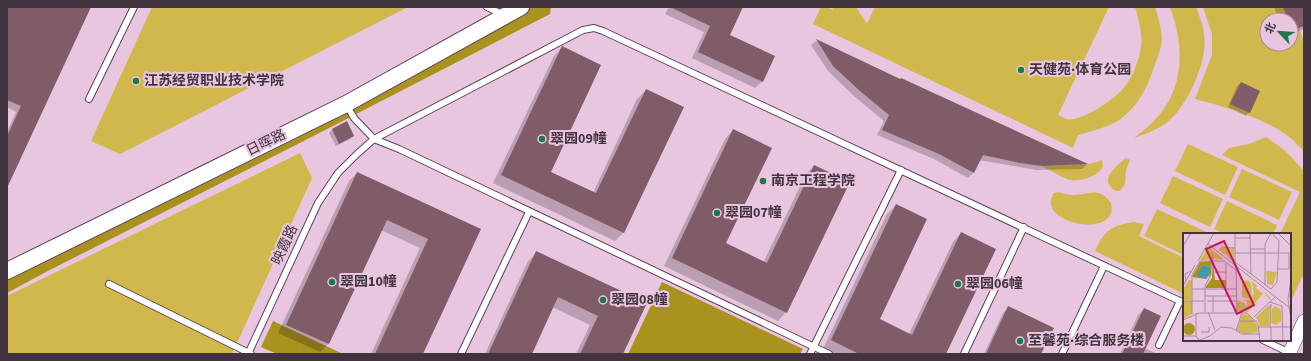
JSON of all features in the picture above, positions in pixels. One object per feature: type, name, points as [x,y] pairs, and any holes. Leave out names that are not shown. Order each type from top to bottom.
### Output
[{"type":"street","name":"日晖路","points":[[7,271],[346,104],[521,7]]},
{"type":"street","points":[[1289,353],[1304,321]]},
{"type":"lane","points":[[89,99],[134,7]]},
{"type":"lane","points":[[487,7],[505,15]]},
{"type":"lane","name":"映霞路","points":[[249,354],[318,203],[338,173],[357,154],[374,139],[582,30],[594,28],[1182,302]]},
{"type":"lane","points":[[346,104],[354,118],[374,139],[398,149],[829,354]]},
{"type":"lane","points":[[810,354],[901,170]]},
{"type":"lane","points":[[461,354],[529,212]]},
{"type":"lane","points":[[964,354],[1024,228]]},
{"type":"lane","points":[[1062,354],[1104,266]]},
{"type":"lane","points":[[109,284],[249,354]]},
{"type":"lane","points":[[1159,345],[1182,302]]},
{"type":"lane","points":[[1264,341],[1289,353]]},
{"type":"shaded area","points":[[152,7],[408,7],[120,154],[91,141]]},
{"type":"shaded area","points":[[521,7],[551,7],[550,14],[7,293],[7,271]]},
{"type":"shaded area","points":[[821,7],[826,7],[833,10],[832,7],[856,7],[867,24],[875,7],[1109,7],[1058,115],[1066,119],[1079,118],[1096,110],[1118,94],[1128,81],[1137,62],[1141,46],[1140,29],[1135,7],[1155,7],[1161,28],[1162,40],[1149,80],[1137,102],[1126,114],[1114,123],[1078,135],[1073,148],[813,24]]},
{"type":"shaded area","points":[[1170,7],[1196,7],[1202,24],[1205,44],[1201,66],[1192,88],[1174,116],[1161,126],[1134,138],[1153,122],[1164,109],[1176,82],[1180,53],[1175,22]]},
{"type":"shaded area","points":[[1203,7],[1283,7],[1285,12],[1259,12],[1259,52],[1299,52],[1299,28],[1304,42],[1304,152],[1294,141],[1269,124],[1239,112],[1195,99],[1212,55],[1212,34]]},
{"type":"shaded area","points":[[1266,137],[1277,144],[1296,161],[1304,172],[1304,273],[1291,301],[1291,233],[1280,233],[1300,192],[1222,155],[1229,148],[1249,144]]},
{"type":"shaded area","points":[[1188,144],[1238,167],[1225,195],[1175,171]]},
{"type":"shaded area","points":[[300,153],[312,178],[232,354],[7,354],[7,296]]},
{"type":"shaded area","points":[[1126,158],[1130,160],[1126,170],[1125,184],[1120,191],[1116,191],[1108,183],[1108,179],[1112,171]]},
{"type":"shaded area","points":[[1102,160],[1103,166],[1098,173],[1089,178],[1079,180],[1067,179],[1042,166],[1090,164]]},
{"type":"shaded area","points":[[1242,169],[1292,192],[1279,220],[1229,197]]},
{"type":"shaded area","points":[[1173,176],[1223,199],[1210,227],[1160,203]]},
{"type":"shaded area","points":[[1058,192],[1072,195],[1098,193],[1111,203],[1110,215],[1103,222],[1091,224],[1078,224],[1065,219],[1055,213],[1051,204],[1054,193]]},
{"type":"shaded area","points":[[1227,201],[1277,225],[1273,233],[1223,233],[1214,229]]},
{"type":"shaded area","points":[[1157,209],[1207,232],[1183,233],[1183,255],[1144,236]]},
{"type":"shaded area","points":[[1134,222],[1144,224],[1139,236],[1183,258],[1183,294],[1095,251],[1105,234],[1109,230],[1119,225]]},
{"type":"shaded area","points":[[662,282],[803,349],[800,354],[628,354]]},
{"type":"shaded area","points":[[273,321],[343,354],[277,354],[261,347]]},
{"type":"building","points":[[7,7],[91,7],[7,188],[7,136],[21,106],[7,100]]},
{"type":"building","points":[[670,7],[743,7],[730,35],[775,56],[763,82],[698,52],[710,26]]},
{"type":"building","points":[[1283,7],[1304,7],[1304,26],[1299,28],[1299,12],[1285,12]]},
{"type":"building","points":[[816,39],[900,79],[901,78],[1088,164],[1042,166],[983,155],[974,173],[939,154],[882,130],[889,115],[833,66]]},
{"type":"building","name":"翠园09幢","points":[[562,46],[601,65],[551,172],[596,193],[646,89],[684,107],[624,233],[501,175]]},
{"type":"building","points":[[1241,82],[1260,91],[1250,113],[1230,104]]},
{"type":"building","points":[[347,121],[354,136],[339,144],[332,129]]},
{"type":"building","name":"翠园07幢","points":[[733,129],[772,148],[726,243],[767,263],[814,165],[850,182],[787,313],[672,258]]},
{"type":"building","name":"翠园10幢","points":[[357,172],[481,229],[423,354],[375,354],[428,239],[387,220],[329,344],[286,325]]},
{"type":"building","name":"翠园06幢","points":[[896,204],[927,219],[880,319],[912,335],[961,232],[996,249],[946,354],[859,354],[831,340]]},
{"type":"building","name":"翠园08幢","points":[[536,251],[647,303],[623,354],[580,354],[598,316],[558,297],[532,354],[488,354]]},
{"type":"building","name":"至馨苑·综合服务楼","points":[[1008,306],[1054,328],[1041,354],[986,354]]},
{"type":"building","points":[[1144,308],[1161,316],[1143,354],[1122,354]]},
{"type":"place","name":"天健苑·体育公园","points":[[1021,70]]},
{"type":"place","name":"江苏经贸职业技术学院","points":[[136,81]]},
{"type":"place","name":"翠园09幢","points":[[542,139]]},
{"type":"place","name":"南京工程学院","points":[[763,181]]},
{"type":"place","name":"翠园07幢","points":[[717,213]]},
{"type":"place","name":"翠园10幢","points":[[332,282]]},
{"type":"place","name":"翠园06幢","points":[[958,284]]},
{"type":"place","name":"翠园08幢","points":[[603,300]]},
{"type":"place","name":"至馨苑·综合服务楼","points":[[1020,341]]}]
